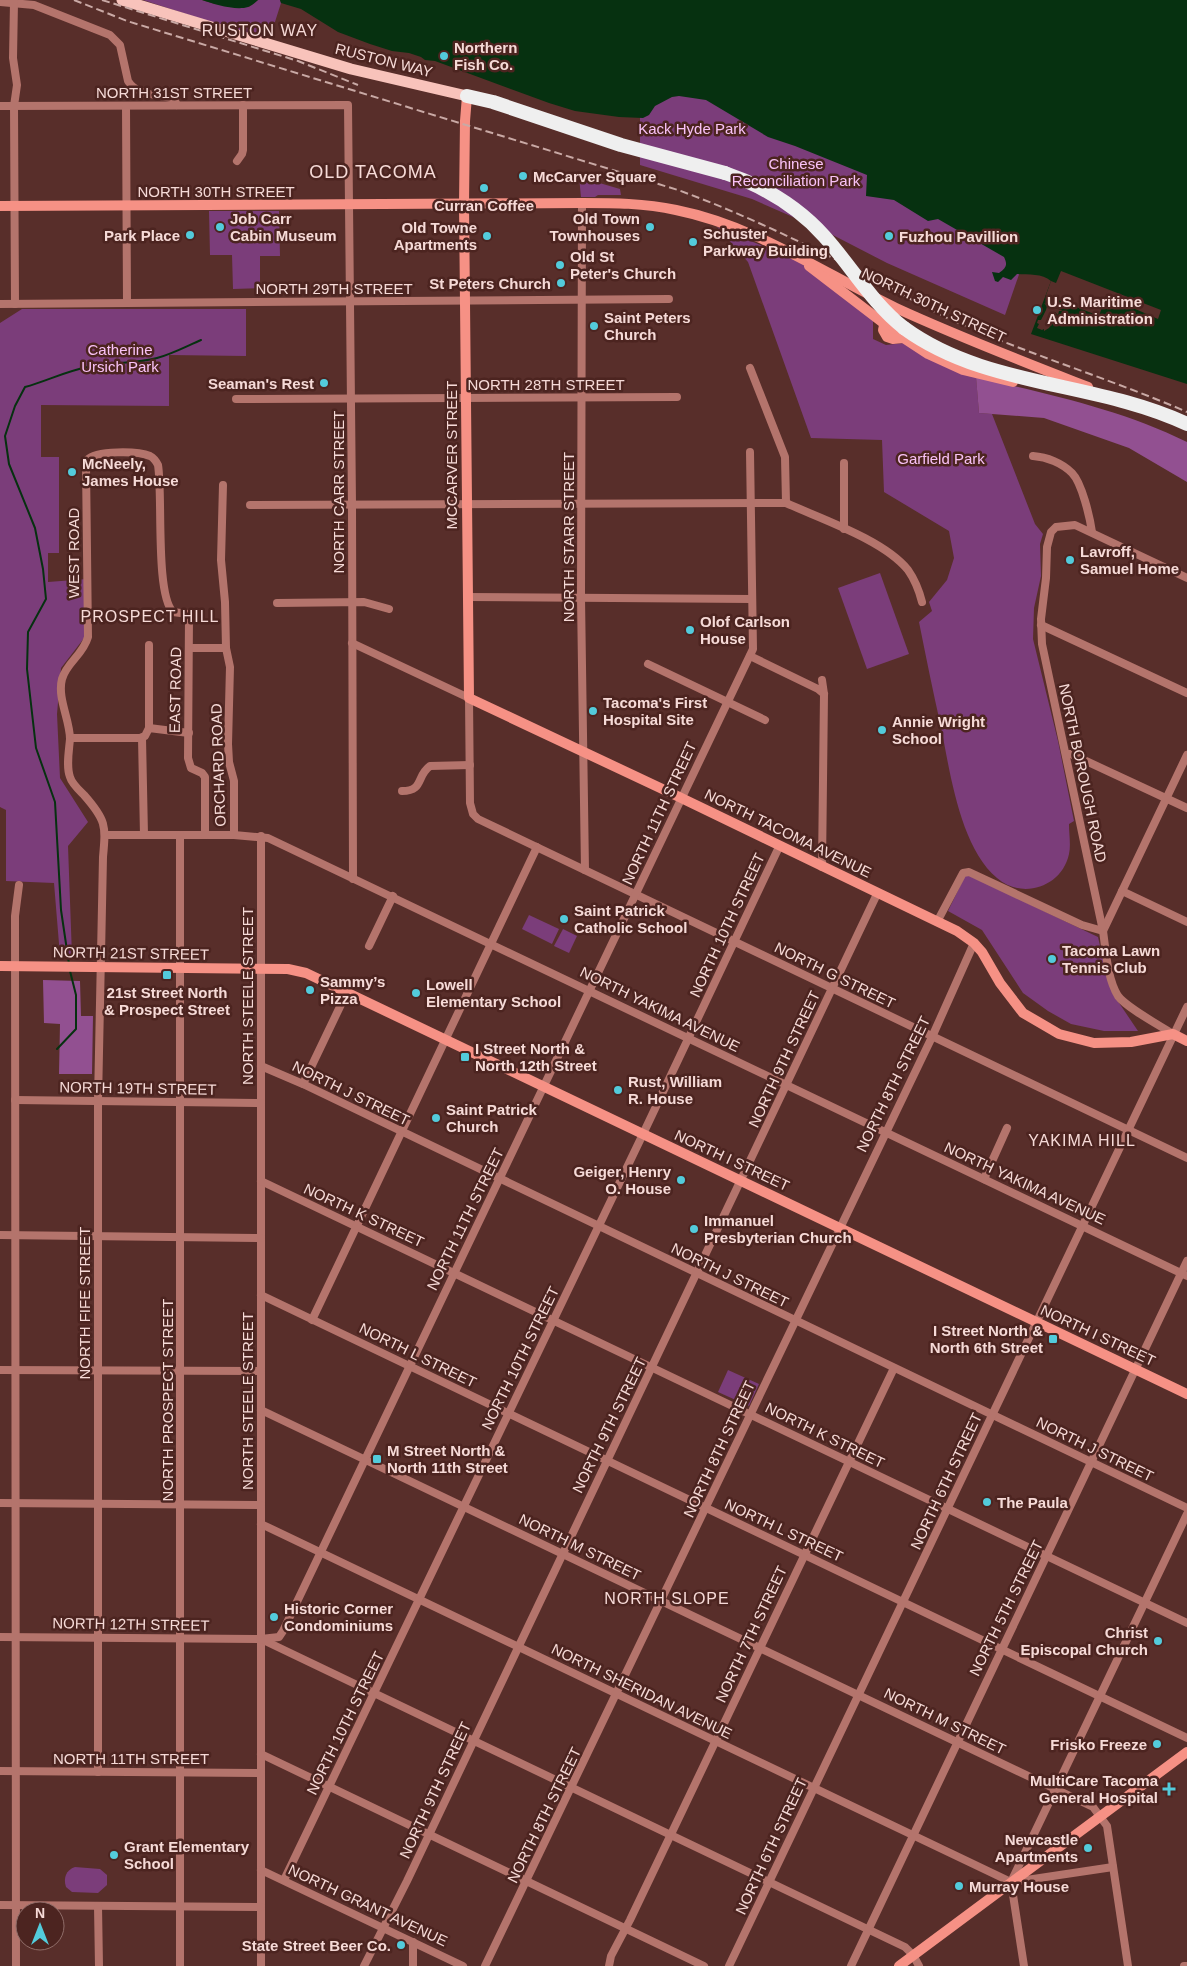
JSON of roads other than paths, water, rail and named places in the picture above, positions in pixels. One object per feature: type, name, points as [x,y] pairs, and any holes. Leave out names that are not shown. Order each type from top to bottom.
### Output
[{"type":"highway","points":[[467,96],[492,102],[621,145],[726,173],[763,189],[802,215],[829,242],[876,303],[904,333],[954,357],[984,367],[1113,397],[1187,424]]},
{"type":"highway","points":[[1022,377],[1144,416],[1187,435]]},
{"type":"main road","name":"RUSTON WAY","points":[[122,0],[351,69],[467,96]]},
{"type":"main road","name":"MCCARVER STREET","points":[[467,96],[464,121],[464,204],[468,698]]},
{"type":"main road","name":"NORTH 30TH STREET","points":[[0,206],[582,203],[636,204],[692,213],[754,235],[946,331],[1113,397]]},
{"type":"main road","points":[[798,257],[884,324]]},
{"type":"main road","points":[[946,331],[932,328],[895,311],[888,313],[883,331],[887,337],[893,339],[904,333],[928,354],[963,370],[1084,397]]},
{"type":"main road","name":"NORTH TACOMA AVENUE","points":[[468,698],[957,931],[974,943],[1000,983],[1023,1013],[1059,1034],[1082,1041],[1108,1043],[1143,1040],[1173,1034]]},
{"type":"main road","name":"NORTH 21ST STREET","points":[[0,966],[261,969]]},
{"type":"main road","name":"NORTH I STREET","points":[[261,969],[300,971],[347,992],[1187,1394]]},
{"type":"main road","points":[[1173,1034],[1187,1041]]},
{"type":"main road","points":[[899,1966],[1187,1752]]},
{"type":"street","points":[[0,2],[34,5],[110,35],[120,45],[130,85],[141,92],[174,99],[177,105]]},
{"type":"street","points":[[14,2],[13,58],[17,85],[14,106],[15,304]]},
{"type":"street","points":[[237,161],[243,150],[242,105]]},
{"type":"street","name":"NORTH 31ST STREET","points":[[0,106],[348,105]]},
{"type":"street","name":"NORTH CARR STREET","points":[[348,105],[353,879]]},
{"type":"street","points":[[126,106],[127,303]]},
{"type":"street","name":"NORTH STARR STREET","points":[[582,203],[581,598],[585,870]]},
{"type":"street","name":"NORTH 29TH STREET","points":[[0,304],[669,299]]},
{"type":"street","points":[[750,368],[785,457],[786,503]]},
{"type":"street","name":"NORTH 28TH STREET","points":[[236,399],[677,397]]},
{"type":"street","name":"NORTH 11TH STREET","points":[[261,1640],[279,1637],[288,1622],[753,650],[750,452]]},
{"type":"street","name":"EAST ROAD","points":[[87,460],[96,454],[146,455],[151,456],[159,469],[161,546],[167,599],[173,612],[189,615],[189,765],[194,771],[202,773],[205,778],[204,835]]},
{"type":"street","points":[[1033,456],[1050,459],[1073,474],[1081,491],[1092,532],[1187,578]]},
{"type":"street","name":"WEST ROAD","points":[[87,460],[88,637],[82,651],[70,663],[61,686],[70,738],[70,777],[100,816],[104,824],[105,835]]},
{"type":"street","points":[[844,463],[844,529]]},
{"type":"street","name":"ORCHARD ROAD","points":[[223,485],[221,560],[225,602],[226,648],[230,667],[228,744],[229,762],[234,781],[234,835]]},
{"type":"street","points":[[250,505],[786,503],[880,547],[897,559],[914,578],[922,602]]},
{"type":"street","name":"NORTH BOROUGH ROAD","points":[[1092,532],[1074,525],[1056,527],[1051,532],[1047,547],[1041,625],[1042,644],[1103,931],[1111,978],[1119,998],[1173,1034]]},
{"type":"street","points":[[467,596],[752,600]]},
{"type":"street","points":[[277,603],[364,602],[389,608]]},
{"type":"street","points":[[1041,625],[1187,693]]},
{"type":"street","name":"NORTH TACOMA AVENUE","points":[[352,643],[468,698]]},
{"type":"street","points":[[144,835],[142,738],[150,728],[150,646]]},
{"type":"street","points":[[189,648],[226,648]]},
{"type":"street","points":[[750,656],[818,689],[824,694]]},
{"type":"street","points":[[648,664],[765,720]]},
{"type":"street","points":[[822,680],[824,694],[822,867]]},
{"type":"street","name":"MCCARVER STREET","points":[[468,698],[470,803],[472,814]]},
{"type":"street","points":[[150,728],[189,733]]},
{"type":"street","points":[[70,738],[142,738]]},
{"type":"street","points":[[1066,754],[1071,754],[1187,808]]},
{"type":"street","points":[[937,922],[963,873],[969,872],[1082,925],[1103,931],[1187,755]]},
{"type":"street","points":[[402,791],[417,787],[425,770],[430,766],[470,765]]},
{"type":"street","name":"NORTH G STREET","points":[[472,814],[484,822],[537,848],[1187,1158]]},
{"type":"street","name":"NORTH YAKIMA AVENUE","points":[[105,835],[234,835],[260,836],[276,841],[1184,1275]]},
{"type":"street","name":"NORTH FIFE STREET","points":[[98,1772],[98,1101],[99,968],[102,857],[105,835]]},
{"type":"street","name":"NORTH PROSPECT STREET","points":[[180,835],[180,1966]]},
{"type":"street","name":"NORTH STEELE STREET","points":[[260,836],[261,1966]]},
{"type":"street","name":"NORTH 10TH STREET","points":[[284,1880],[375,1694],[779,846]]},
{"type":"street","points":[[312,1320],[537,848]]},
{"type":"street","points":[[15,1901],[15,916],[20,885]]},
{"type":"street","points":[[1122,891],[1187,922]]},
{"type":"street","name":"NORTH 9TH STREET","points":[[364,1966],[384,1928],[742,1181],[877,894]]},
{"type":"street","points":[[369,946],[393,896]]},
{"type":"street","name":"NORTH 8TH STREET","points":[[485,1966],[932,1037],[974,943]]},
{"type":"street","points":[[303,1084],[347,992]]},
{"type":"street","name":"NORTH 6TH STREET","points":[[729,1966],[1130,1130],[1187,1007]]},
{"type":"street","name":"NORTH J STREET","points":[[261,1066],[303,1084],[401,1133],[1187,1508]]},
{"type":"street","name":"NORTH 19TH STREET","points":[[15,1100],[260,1103]]},
{"type":"street","points":[[984,1179],[1007,1128]]},
{"type":"street","name":"NORTH K STREET","points":[[260,1181],[1187,1623]]},
{"type":"street","points":[[0,1235],[260,1238]]},
{"type":"street","name":"NORTH 5TH STREET","points":[[851,1966],[956,1742],[1136,1369],[1184,1275],[1187,1262]]},
{"type":"street","name":"NORTH L STREET","points":[[261,1295],[1187,1738]]},
{"type":"street","name":"NORTH 7TH STREET","points":[[609,1966],[611,1956],[626,1929],[894,1368]]},
{"type":"street","points":[[0,1370],[261,1371]]},
{"type":"street","name":"NORTH M STREET","points":[[261,1410],[1092,1807],[1100,1817]]},
{"type":"street","points":[[0,1503],[261,1505]]},
{"type":"street","points":[[1024,1966],[1011,1882],[1187,1514]]},
{"type":"street","name":"NORTH SHERIDAN AVENUE","points":[[261,1524],[1011,1882]]},
{"type":"street","name":"NORTH 12TH STREET","points":[[0,1637],[261,1640]]},
{"type":"street","points":[[261,1640],[905,1947],[919,1966]]},
{"type":"street","points":[[261,1754],[704,1966]]},
{"type":"street","name":"NORTH 11TH STREET","points":[[0,1771],[261,1773]]},
{"type":"street","points":[[1100,1817],[1106,1826],[1128,1966]]},
{"type":"street","points":[[1011,1882],[1113,1867]]},
{"type":"street","name":"NORTH GRANT AVENUE","points":[[261,1870],[463,1966]]},
{"type":"street","points":[[0,1905],[15,1905]]},
{"type":"street","points":[[65,1906],[261,1907]]},
{"type":"street","points":[[98,1906],[98,1966]]},
{"type":"street","points":[[413,1942],[413,1966]]},
{"type":"street","points":[[16,1951],[16,1966]]},
{"type":"waterway","points":[[69,964],[61,910],[55,802],[36,748],[27,669],[28,632],[46,599],[43,569],[35,528],[9,464],[5,436],[15,406],[25,387],[97,365],[157,358],[201,340]]},
{"type":"waterway","points":[[57,1049],[76,1029],[76,995],[70,971]]},
{"type":"railway","points":[[74,0],[127,21],[678,190],[725,208],[793,239],[954,321],[1187,412]]},
{"type":"railway","points":[[102,0],[298,61],[358,85]]},
{"type":"place","name":"Northern Fish Co.","points":[[444,56]]},
{"type":"place","name":"McCarver Square","points":[[523,176]]},
{"type":"place","name":"Curran Coffee","points":[[484,188]]},
{"type":"place","name":"Job Carr Cabin Museum","points":[[220,227]]},
{"type":"place","name":"Old Town Townhouses","points":[[650,227]]},
{"type":"place","name":"Park Place","points":[[190,235]]},
{"type":"place","name":"Old Towne Apartments","points":[[487,236]]},
{"type":"place","name":"Fuzhou Pavillion","points":[[889,236]]},
{"type":"place","name":"Schuster Parkway Building","points":[[693,242]]},
{"type":"place","name":"Old St Peter's Church","points":[[560,265]]},
{"type":"place","name":"St Peters Church","points":[[561,283]]},
{"type":"place","name":"U.S. Maritime Administration","points":[[1037,310]]},
{"type":"place","name":"Saint Peters Church","points":[[594,326]]},
{"type":"place","name":"Seaman's Rest","points":[[324,383]]},
{"type":"place","name":"McNeely, James House","points":[[72,472]]},
{"type":"place","name":"Lavroff, Samuel Home","points":[[1070,560]]},
{"type":"place","name":"Olof Carlson House","points":[[690,630]]},
{"type":"place","name":"Tacoma's First Hospital Site","points":[[593,711]]},
{"type":"place","name":"Annie Wright School","points":[[882,730]]},
{"type":"place","name":"Saint Patrick Catholic School","points":[[564,919]]},
{"type":"place","name":"Tacoma Lawn Tennis Club","points":[[1052,959]]},
{"type":"place","name":"21st Street North & Prospect Street","points":[[167,975]]},
{"type":"place","name":"Sammy’s Pizza","points":[[310,990]]},
{"type":"place","name":"Lowell Elementary School","points":[[416,993]]},
{"type":"place","name":"I Street North & North 12th Street","points":[[465,1057]]},
{"type":"place","name":"Rust, William R. House","points":[[618,1090]]},
{"type":"place","name":"Saint Patrick Church","points":[[436,1118]]},
{"type":"place","name":"Geiger, Henry O. House","points":[[681,1180]]},
{"type":"place","name":"Immanuel Presbyterian Church","points":[[694,1229]]},
{"type":"place","name":"I Street North & North 6th Street","points":[[1053,1339]]},
{"type":"place","name":"M Street North & North 11th Street","points":[[377,1459]]},
{"type":"place","name":"The Paula","points":[[987,1502]]},
{"type":"place","name":"Historic Corner Condominiums","points":[[274,1617]]},
{"type":"place","name":"Christ Episcopal Church","points":[[1158,1641]]},
{"type":"place","name":"Frisko Freeze","points":[[1157,1744]]},
{"type":"place","name":"MultiCare Tacoma General Hospital","points":[[1169,1789]]},
{"type":"place","name":"Newcastle Apartments","points":[[1088,1848]]},
{"type":"place","name":"Grant Elementary School","points":[[114,1855]]},
{"type":"place","name":"Murray House","points":[[959,1886]]},
{"type":"place","name":"State Street Beer Co.","points":[[401,1945]]},
{"type":"district","name":"RUSTON WAY","points":[[260,30]]},
{"type":"district","name":"OLD TACOMA","points":[[373,172]]},
{"type":"district","name":"PROSPECT HILL","points":[[150,616]]},
{"type":"district","name":"YAKIMA HILL","points":[[1082,1140]]},
{"type":"district","name":"NORTH SLOPE","points":[[667,1598]]},
{"type":"park label","name":"Kack Hyde Park","points":[[692,128]]},
{"type":"park label","name":"Chinese Reconciliation Park","points":[[796,172]]},
{"type":"park label","name":"Catherine Ursich Park","points":[[120,358]]},
{"type":"park label","name":"Garfield Park","points":[[941,458]]}]
